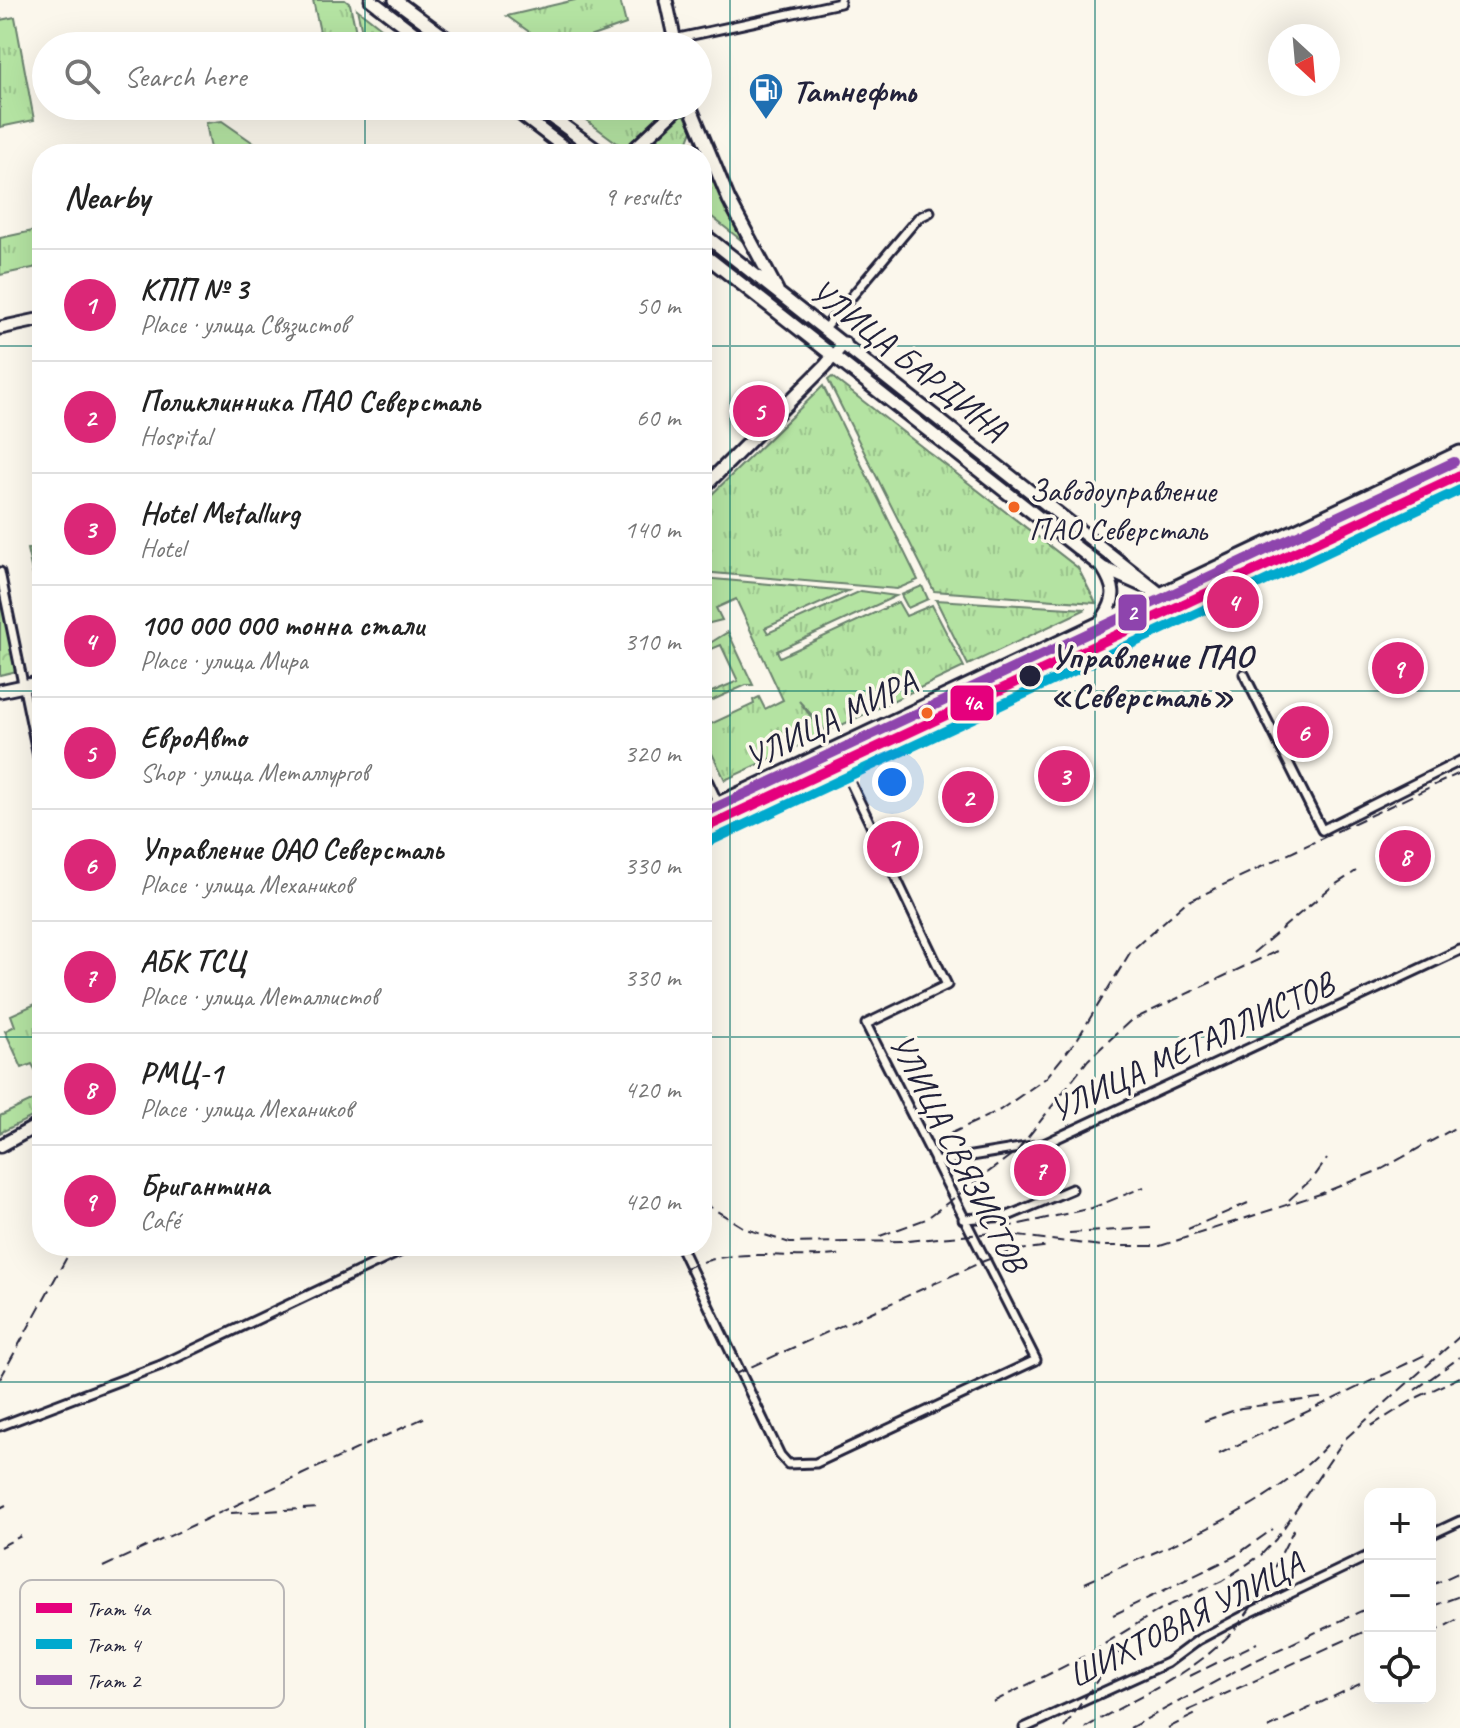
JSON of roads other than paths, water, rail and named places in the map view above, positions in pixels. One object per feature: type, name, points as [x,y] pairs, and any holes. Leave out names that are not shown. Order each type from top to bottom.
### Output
[{"type":"main road","points":[[371,0],[413,32]]},
{"type":"main road","points":[[395,0],[438,32]]},
{"type":"main road","points":[[666,0],[673,32]]},
{"type":"main road","points":[[528,120],[560,144]]},
{"type":"main road","points":[[556,120],[588,144]]},
{"type":"main road","points":[[640,144],[665,120]]},
{"type":"main road","points":[[695,120],[704,144]]},
{"type":"main road","points":[[712,160],[779,294]]},
{"type":"main road","name":"УЛИЦА БАРДИНА","points":[[712,241],[1159,593]]},
{"type":"main road","name":"УЛИЦА БАРДИНА","points":[[712,261],[1103,568],[1159,593]]},
{"type":"main road","points":[[0,328],[32,321]]},
{"type":"main road","points":[[712,479],[844,343]]},
{"type":"main road","name":"УЛИЦА МИРА","points":[[712,806],[1460,452]]},
{"type":"main road","points":[[1013,498],[1024,484]]},
{"type":"main road","points":[[1102,620],[1115,596],[1103,568]]},
{"type":"main road","points":[[0,691],[32,684]]},
{"type":"main road","points":[[0,1146],[32,1128]]},
{"type":"street","points":[[712,33],[840,3],[840,0]]},
{"type":"street","points":[[825,328],[918,218],[930,212]]},
{"type":"street","points":[[0,572],[32,726]]},
{"type":"street","points":[[1244,674],[1322,830],[1460,761]]},
{"type":"street","name":"УЛИЦА СВЯЗИСТОВ","points":[[685,1256],[780,1455],[788,1464],[816,1463],[1036,1360],[866,1024],[947,985],[834,748]]},
{"type":"street","points":[[712,790],[718,803]]},
{"type":"street","name":"УЛИЦА МЕТАЛЛИСТОВ","points":[[935,1162],[1044,1144],[1460,950]]},
{"type":"street","points":[[963,1219],[1008,1216],[1072,1189]]},
{"type":"street","points":[[0,1426],[161,1365],[391,1256]]},
{"type":"street","points":[[1436,1532],[1460,1521]]},
{"type":"street","name":"ШИХТОВАЯ УЛИЦА","points":[[1024,1728],[1167,1663],[1198,1640],[1364,1558]]},
{"type":"railway","points":[[950,1134],[1000,1110],[1046,1078],[1078,1038],[1131,951],[1185,903],[1460,773]]},
{"type":"railway","points":[[1253,953],[1329,889],[1356,871]]},
{"type":"railway","points":[[880,1236],[926,1219],[1018,1150],[1088,1060],[1130,1021],[1281,949]]},
{"type":"railway","points":[[712,1208],[746,1229],[790,1243],[907,1241],[993,1233],[1102,1246],[1160,1246],[1320,1194],[1382,1169],[1460,1125]]},
{"type":"railway","points":[[1289,1200],[1314,1177],[1327,1159]]},
{"type":"railway","points":[[1002,1228],[1092,1208],[1144,1187]]},
{"type":"railway","points":[[1188,1229],[1248,1203]]},
{"type":"railway","points":[[1069,1233],[1151,1228]]},
{"type":"railway","points":[[735,1374],[984,1261],[1012,1251],[1050,1246]]},
{"type":"railway","points":[[685,1268],[706,1261],[746,1255],[845,1254]]},
{"type":"railway","points":[[0,1379],[68,1256]]},
{"type":"railway","points":[[993,1702],[1085,1656],[1161,1609],[1222,1581],[1261,1555],[1276,1539],[1344,1440],[1460,1336]]},
{"type":"railway","points":[[1219,1454],[1429,1353]]},
{"type":"railway","points":[[1415,1390],[1460,1357]]},
{"type":"railway","points":[[1371,1426],[1418,1397],[1460,1377]]},
{"type":"railway","points":[[1204,1421],[1241,1408],[1327,1397]]},
{"type":"railway","points":[[103,1567],[428,1416]]},
{"type":"railway","points":[[1085,1583],[1245,1509],[1302,1469],[1327,1445]]},
{"type":"railway","points":[[0,1508],[6,1505]]},
{"type":"railway","points":[[231,1513],[320,1508]]},
{"type":"railway","points":[[1113,1615],[1235,1556],[1273,1529]]},
{"type":"railway","points":[[1085,1728],[1182,1673],[1218,1646],[1251,1607],[1294,1529]]},
{"type":"railway","points":[[0,1547],[21,1536]]},
{"type":"railway","points":[[1436,1583],[1460,1572]]},
{"type":"railway","points":[[1436,1605],[1460,1596]]},
{"type":"railway","points":[[1130,1728],[1250,1663],[1364,1610]]},
{"type":"railway","points":[[1434,1632],[1460,1618]]},
{"type":"railway","points":[[1064,1728],[1112,1659],[1140,1630]]},
{"type":"railway","points":[[1187,1711],[1364,1632]]},
{"type":"railway","points":[[1190,1676],[1257,1643]]},
{"type":"railway","points":[[1268,1728],[1364,1682]]},
{"type":"railway","points":[[1168,1728],[1200,1712]]},
{"type":"tram line","name":"2","points":[[712,809],[1454,462]]},
{"type":"tram line","name":"4а","points":[[712,824],[1460,475]]},
{"type":"tram line","name":"4","points":[[712,840],[1460,490]]},
{"type":"place","name":"Татнефть","points":[[766,121]]},
{"type":"place","name":"ЕвроАвто","points":[[759,411]]},
{"type":"place","name":"Заводоуправление ПАО Северсталь","points":[[1014,507]]},
{"type":"place","name":"100 000 000 тонна стали","points":[[1233,602]]},
{"type":"place","name":"Бригантина","points":[[1398,668]]},
{"type":"place","name":"Управление ПАО «Северсталь»","points":[[1030,676]]},
{"type":"place","name":"Управление OAO Северсталь","points":[[1303,732]]},
{"type":"place","name":"Hotel Metallurg","points":[[1064,776]]},
{"type":"place","name":"Поликлинника ПАО Северсталь","points":[[968,797]]},
{"type":"place","name":"КПП № 3","points":[[893,847]]},
{"type":"place","name":"РМЦ-1","points":[[1405,856]]},
{"type":"place","name":"АБК ТСЦ","points":[[1040,1170]]}]
